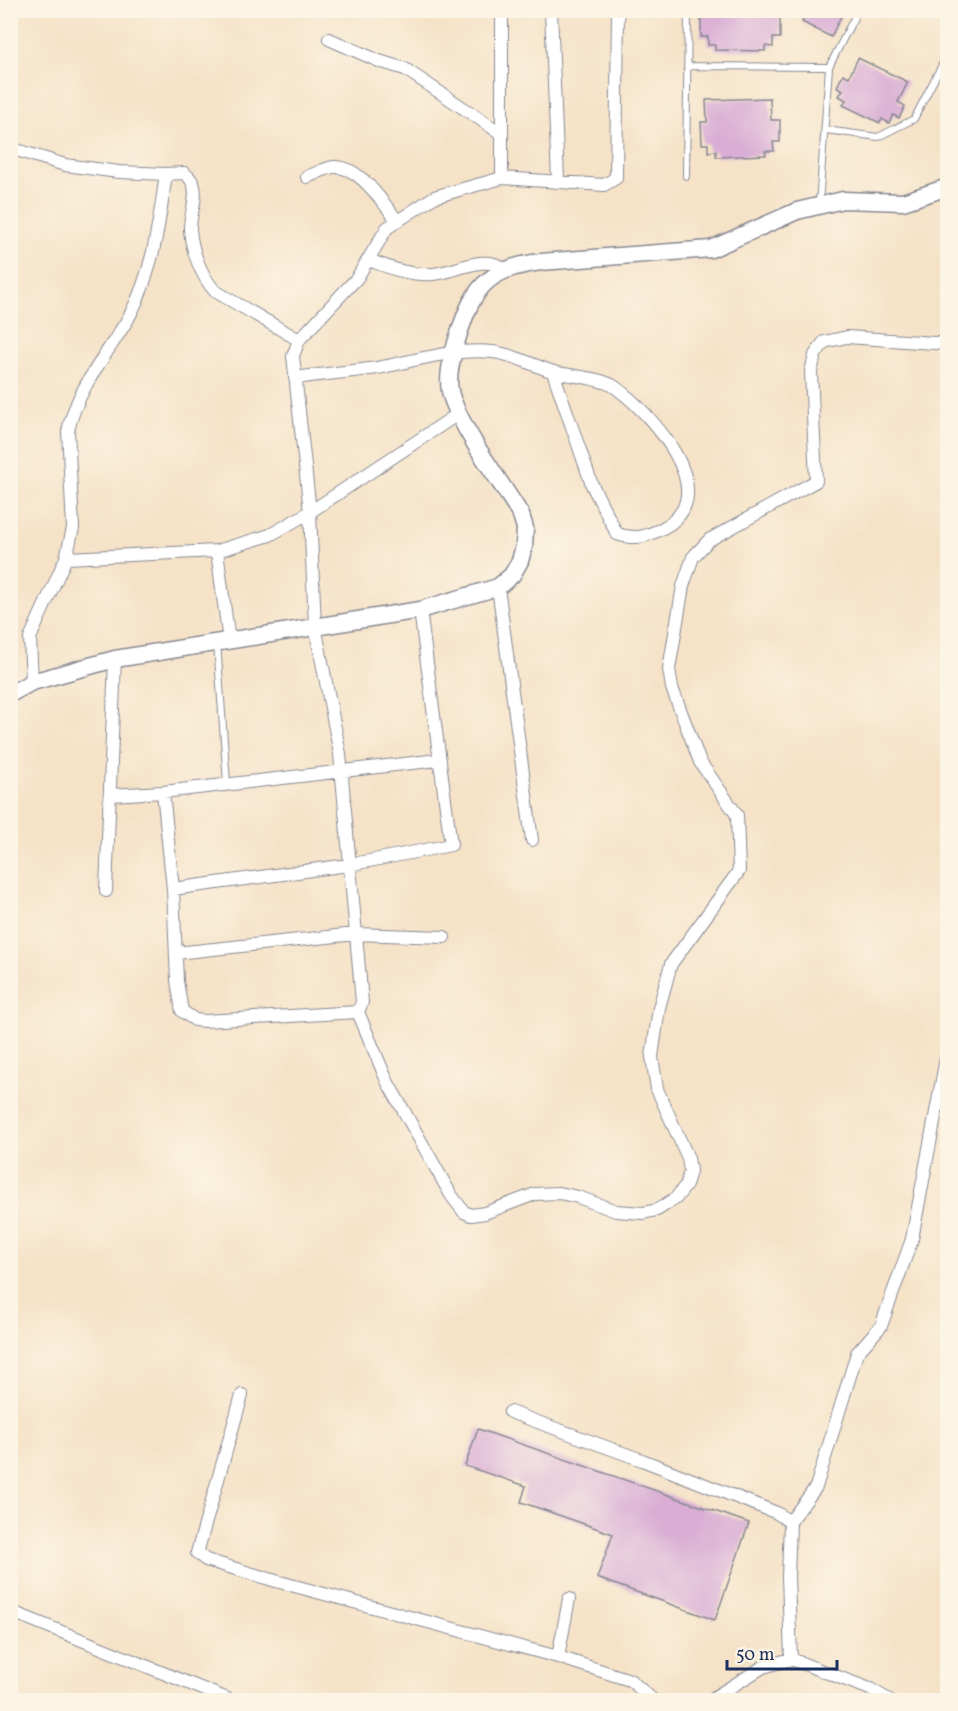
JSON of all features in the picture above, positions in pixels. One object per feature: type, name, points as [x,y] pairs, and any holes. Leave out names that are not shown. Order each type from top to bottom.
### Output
[{"type":"street","points":[[502,10],[502,178]]},
{"type":"street","points":[[551,10],[558,181]]},
{"type":"street","points":[[618,10],[616,178],[604,185],[502,178],[434,196],[387,228],[357,278],[299,340],[293,356],[310,512],[315,626],[341,770],[362,1002],[358,1012],[387,1081],[451,1195],[464,1212],[471,1215],[485,1213],[535,1194],[559,1193],[578,1197],[616,1211],[643,1213],[657,1209],[676,1198],[686,1185],[690,1171],[688,1158],[657,1089],[652,1057],[659,1008],[671,964],[739,871],[737,815],[700,762],[672,688],[669,669],[683,586],[693,557],[709,540],[816,481],[811,372],[815,355],[824,342],[847,337],[948,344]]},
{"type":"street","points":[[329,39],[379,61],[405,69],[502,134]]},
{"type":"street","points":[[10,148],[84,168],[166,174],[184,173],[193,182],[195,198],[191,236],[206,282],[225,298],[299,340]]},
{"type":"street","points":[[307,177],[332,167],[342,167],[355,173],[398,221]]},
{"type":"street","points":[[32,682],[30,638],[66,558],[73,528],[68,431],[71,416],[82,390],[129,316],[142,288],[151,265],[166,174]]},
{"type":"street","points":[[10,694],[32,682],[115,659],[420,610],[498,587],[512,575],[520,561],[524,546],[525,528],[521,515],[458,414],[449,384],[453,352],[467,307],[486,282],[504,270],[518,265],[540,262],[711,249],[797,211],[843,200],[903,202],[948,187]]},
{"type":"street","points":[[369,260],[415,274],[448,272],[484,262],[498,264],[504,270]]},
{"type":"street","points":[[296,378],[377,368],[453,352],[495,352],[553,372],[613,385],[641,409],[666,436],[675,450],[686,481],[684,509],[676,521],[661,530],[633,539],[617,534],[592,485],[553,372]]},
{"type":"street","points":[[66,558],[217,551],[270,535],[310,512],[458,414]]},
{"type":"street","points":[[217,551],[223,642]]},
{"type":"street","points":[[498,587],[532,840]]},
{"type":"street","points":[[173,890],[348,865],[452,845],[438,760],[420,610]]},
{"type":"street","points":[[106,891],[115,659]]},
{"type":"street","points":[[110,795],[163,792],[438,760]]},
{"type":"street","points":[[163,792],[173,890],[179,1004],[188,1017],[195,1020],[358,1012]]},
{"type":"street","points":[[177,953],[355,934],[444,937]]},
{"type":"street","points":[[791,1659],[788,1577],[790,1522],[816,1487],[857,1353],[881,1326],[912,1239],[948,1048]]},
{"type":"street","points":[[242,1395],[197,1553],[206,1560],[558,1657],[630,1680],[653,1701]]},
{"type":"street","points":[[510,1413],[642,1460],[777,1513],[790,1522]]},
{"type":"street","points":[[558,1657],[569,1599]]},
{"type":"street","points":[[10,1611],[230,1701]]},
{"type":"street","points":[[710,1701],[763,1667],[791,1659],[870,1689],[889,1701]]},
{"type":"lane","points":[[686,176],[688,10]]},
{"type":"lane","points":[[818,206],[826,130],[829,67],[858,10]]},
{"type":"lane","points":[[826,130],[879,137],[914,119],[948,53]]},
{"type":"lane","points":[[687,66],[829,67]]},
{"type":"lane","points":[[223,642],[227,783]]},
{"type":"building","points":[[708,10],[772,10],[772,16],[780,16],[780,38],[773,38],[773,47],[765,46],[765,51],[715,50],[715,45],[708,45],[708,37],[701,37],[701,14],[707,14]]},
{"type":"building","points":[[808,10],[844,10],[831,37],[802,22]]},
{"type":"building","points":[[858,58],[908,82],[898,102],[905,106],[899,118],[893,115],[889,123],[882,119],[880,123],[843,105],[846,100],[839,96],[843,90],[837,87],[843,74],[849,77]]},
{"type":"building","points":[[770,98],[771,120],[780,120],[780,142],[773,142],[774,151],[765,151],[766,155],[716,157],[716,151],[708,152],[708,144],[702,144],[701,122],[707,122],[706,100]]},
{"type":"building","points":[[478,1429],[749,1523],[715,1620],[597,1578],[613,1534],[521,1502],[526,1486],[465,1466]]}]
